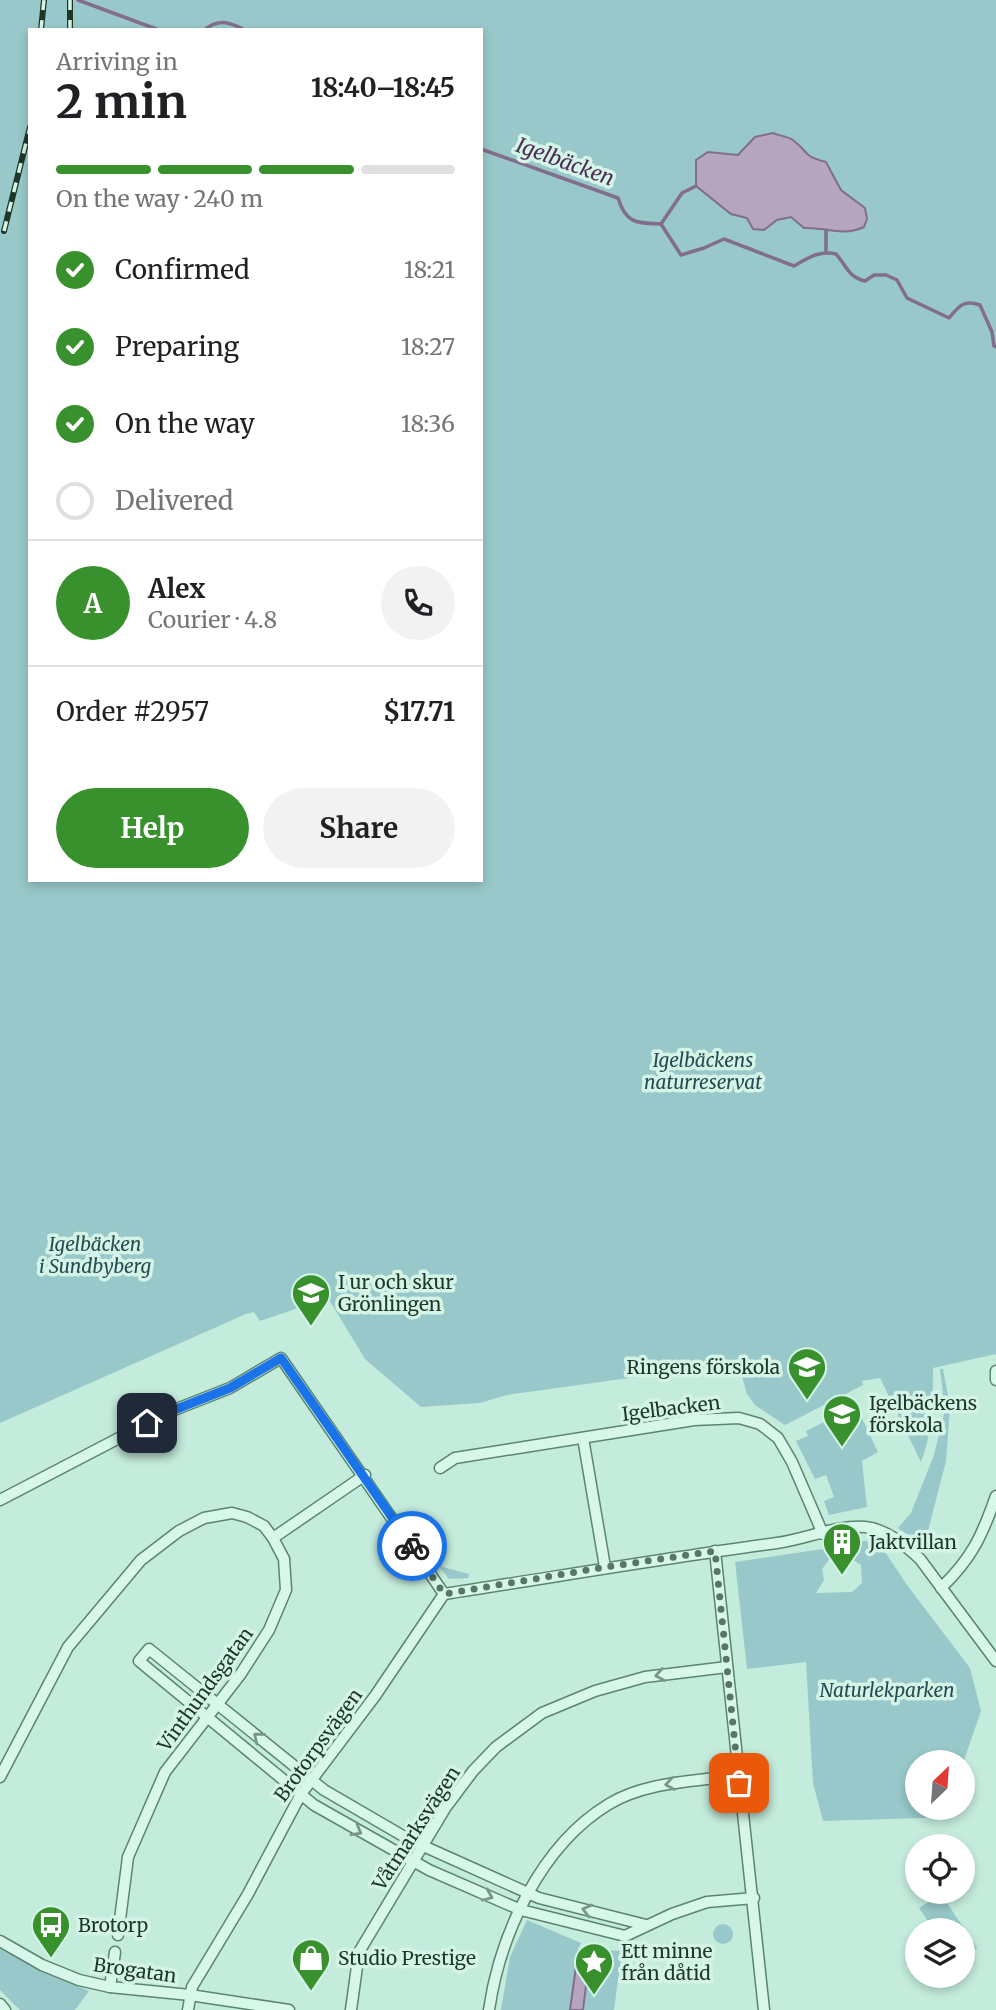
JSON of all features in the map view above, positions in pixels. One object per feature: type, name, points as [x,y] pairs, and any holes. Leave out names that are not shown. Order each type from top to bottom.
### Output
[{"type":"street","points":[[0,1500],[169,1412],[230,1388],[281,1358],[365,1475],[444,1594],[606,1567],[793,1541],[850,1527],[869,1527],[885,1533],[912,1552],[996,1661]]},
{"type":"street","points":[[996,1371],[996,1380]]},
{"type":"street","name":"Igelbacken","points":[[440,1468],[455,1458],[717,1418],[739,1418],[760,1424],[778,1438],[792,1461],[823,1534]]},
{"type":"street","points":[[583,1438],[606,1567]]},
{"type":"street","points":[[0,1777],[68,1647],[141,1560],[179,1531],[204,1518],[232,1513],[264,1526],[273,1538],[365,1475]]},
{"type":"street","points":[[941,1588],[964,1566],[986,1524],[996,1496]]},
{"type":"street","name":"Vinthundsgatan","points":[[118,1935],[128,1857],[165,1772],[218,1705],[269,1630],[286,1590],[284,1559],[273,1538]]},
{"type":"street","points":[[715,1551],[764,2010]]},
{"type":"street","name":"Brotorpsvägen","points":[[188,2010],[192,1987],[248,1894],[301,1794],[375,1696],[444,1594]]},
{"type":"street","points":[[646,1925],[528,1893],[422,1846],[311,1780],[149,1649],[139,1661],[314,1805],[429,1870],[521,1910],[625,1936],[646,1925],[707,1902],[754,1898]]},
{"type":"street","name":"Våtmarksvägen","points":[[351,2010],[359,1952],[446,1807],[473,1771],[496,1747],[542,1713],[595,1691],[645,1677],[727,1667]]},
{"type":"street","points":[[489,2010],[495,1975],[528,1893],[548,1858],[585,1822],[610,1804],[659,1786],[738,1775]]},
{"type":"street","name":"Brogatan","points":[[0,1941],[42,1965],[79,1980],[110,1987],[190,1995],[289,2010]]},
{"type":"street","points":[[110,1987],[115,1952]]},
{"type":"street","points":[[0,2004],[5,2010]]},
{"type":"green space","name":"Igelbäckens naturreservat","points":[[0,0],[996,0],[996,1354],[933,1368],[930,1427],[921,1462],[880,1378],[862,1381],[863,1385],[785,1425],[755,1405],[747,1394],[738,1363],[507,1395],[480,1403],[421,1407],[365,1359],[328,1298],[260,1321],[254,1312],[0,1423]]},
{"type":"green space","points":[[940,1369],[943,1369],[950,1407],[946,1461],[924,1546],[898,1528],[911,1513],[934,1455],[945,1410]]},
{"type":"green space","points":[[856,1406],[878,1452],[862,1461],[867,1507],[829,1515],[824,1501],[834,1497],[826,1475],[815,1479],[796,1441],[808,1436],[806,1431]]},
{"type":"green space","name":"Naturlekparken","points":[[857,1540],[871,1542],[883,1549],[970,1668],[981,1711],[968,1750],[905,1750],[905,1818],[823,1821],[813,1783],[806,1662],[747,1669],[735,1562],[829,1548],[832,1556],[822,1569],[824,1580],[816,1593],[852,1592],[862,1583],[861,1565],[843,1553],[839,1546]]},
{"type":"green space","points":[[439,1566],[469,1574],[468,1578],[449,1579]]},
{"type":"green space","points":[[925,1904],[948,1904],[957,1918],[926,1918],[919,1908]]},
{"type":"green space","points":[[527,1920],[581,1943],[578,1949],[622,1951],[614,2010],[583,2010],[590,1953],[579,1952],[570,2010],[501,2010],[510,1957]]},
{"type":"green space","points":[[719,1924],[727,1924],[733,1934],[727,1944],[719,1944],[713,1938],[713,1930]]},
{"type":"green space","points":[[0,1946],[40,1969],[89,1991],[75,2010],[20,2010],[0,1990]]},
{"type":"shaded area","points":[[773,133],[791,139],[809,156],[826,162],[841,190],[865,208],[867,219],[864,227],[848,231],[804,228],[791,217],[777,220],[764,230],[753,229],[747,218],[731,214],[696,186],[696,160],[708,152],[738,155],[755,137]]},
{"type":"shaded area","points":[[578,1952],[590,1953],[583,2010],[570,2010]]},
{"type":"waterway","name":"Igelbäcken","points":[[78,0],[154,28]]},
{"type":"waterway","name":"Igelbäcken","points":[[207,28],[224,22],[241,28]]},
{"type":"waterway","name":"Igelbäcken","points":[[483,150],[618,198],[629,217],[645,223],[661,224],[681,255],[724,239],[794,266],[819,254],[836,254],[855,277],[865,281],[874,275],[886,275],[897,280],[907,298],[949,318],[962,305],[980,305],[996,347]]},
{"type":"waterway","points":[[661,224],[682,193],[696,186]]},
{"type":"waterway","points":[[826,230],[826,252]]},
{"type":"railway","points":[[41,28],[44,0]]},
{"type":"railway","points":[[70,0],[70,28]]},
{"type":"railway","points":[[4,231],[28,135]]},
{"type":"way so far","points":[[412,1546],[444,1594],[715,1551],[739,1783]]},
{"type":"place","name":"I ur och skur Grönlingen","points":[[311,1327]]},
{"type":"place","name":"Ringens förskola","points":[[807,1401]]},
{"type":"place","name":"Igelbäckens förskola","points":[[842,1448]]},
{"type":"place","name":"Jaktvillan","points":[[842,1576]]},
{"type":"place","name":"Brotorp","points":[[51,1959]]},
{"type":"place","name":"Studio Prestige","points":[[311,1992]]},
{"type":"place","name":"Ett minne från dåtid","points":[[594,1996]]},
{"type":"route","points":[[147,1423],[230,1388],[281,1358],[412,1546]]},
{"type":"park label","name":"Igelbäcken i Sundbyberg","points":[[95,1255]]}]
